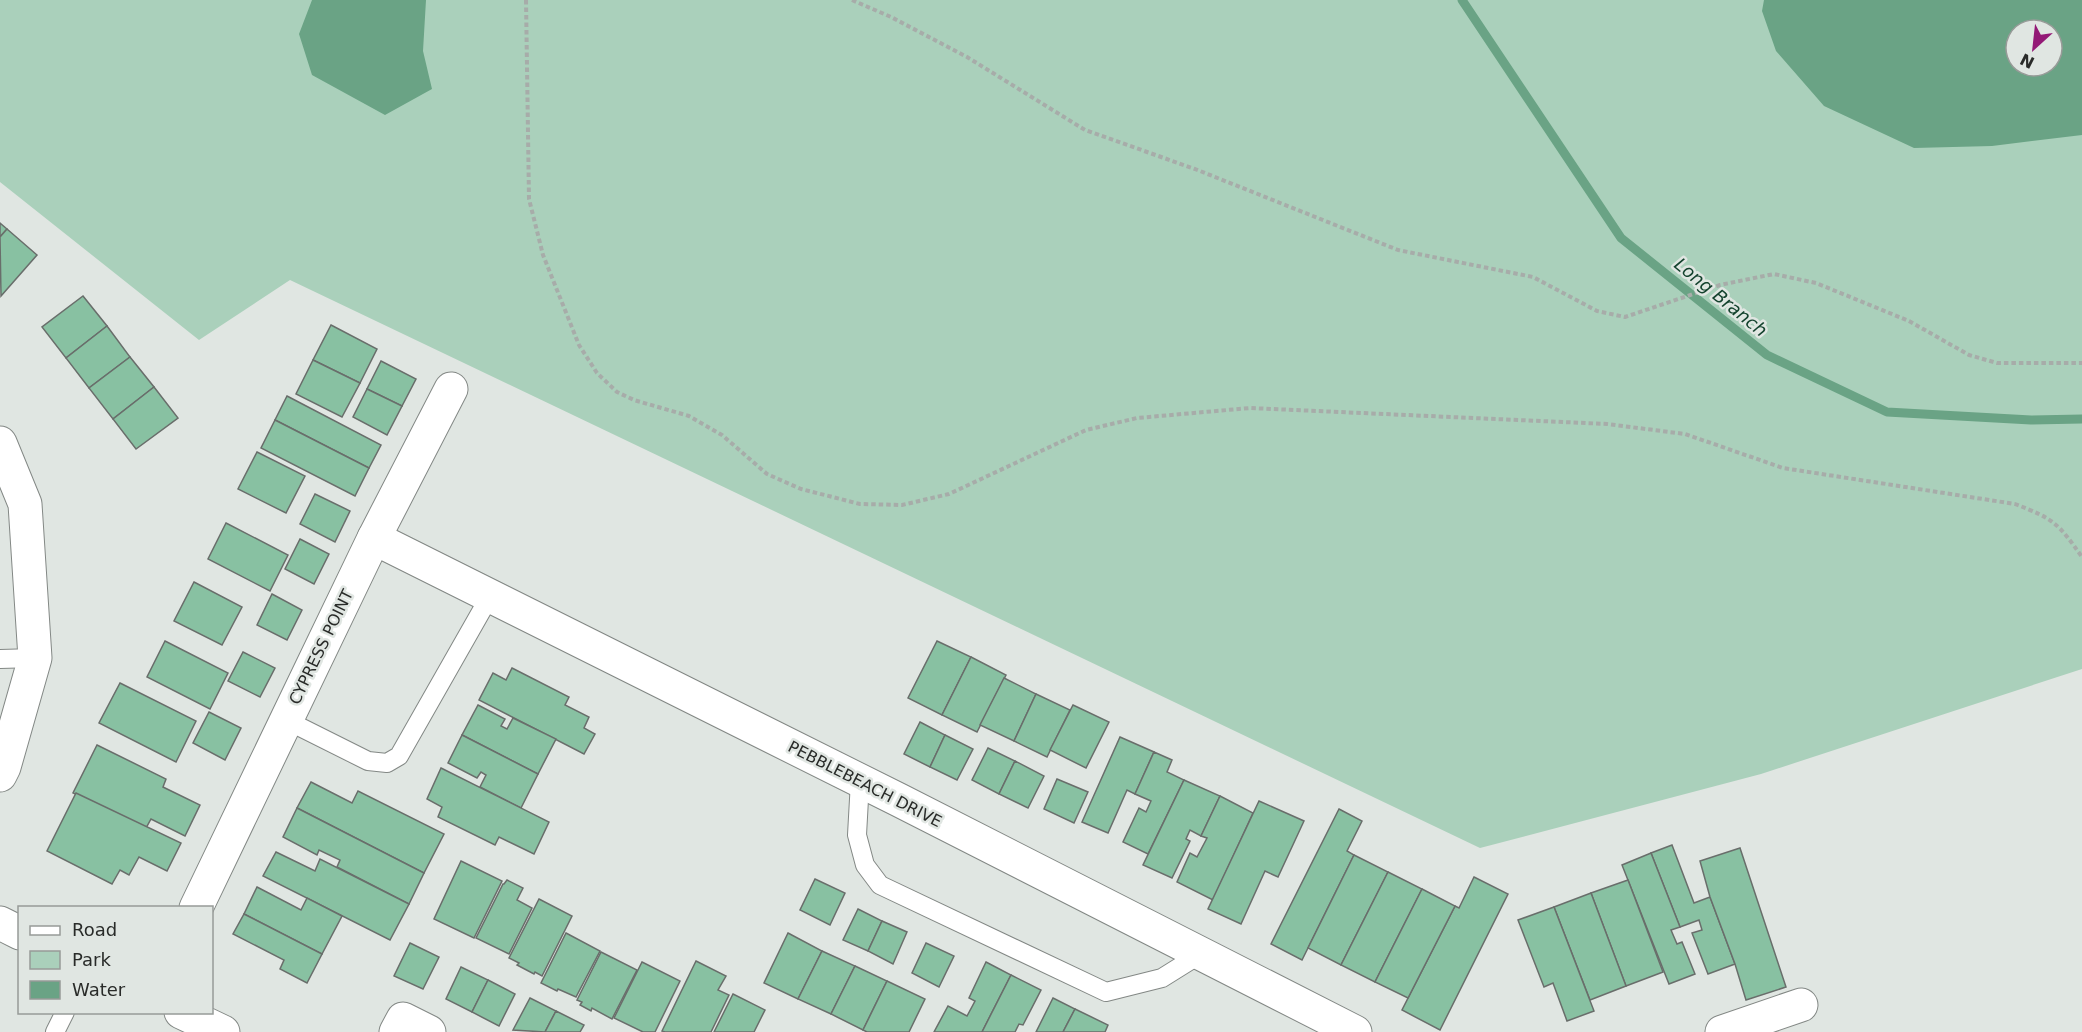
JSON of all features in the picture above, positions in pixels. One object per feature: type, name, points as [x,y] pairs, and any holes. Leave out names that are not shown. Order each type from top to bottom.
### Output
[{"type":"street","name":"CYPRESS POINT","points":[[197,906],[374,538],[451,389]]},
{"type":"street","points":[[0,443],[25,504],[35,658],[0,775]]},
{"type":"street","name":"PEBBLEBEACH DRIVE","points":[[374,538],[1355,1032]]},
{"type":"street","points":[[0,923],[18,932]]},
{"type":"street","points":[[1722,1032],[1801,1005]]},
{"type":"street","points":[[185,1014],[223,1032]]},
{"type":"street","points":[[396,1032],[403,1019],[429,1032]]},
{"type":"lane","points":[[286,720],[368,761],[387,763],[399,756],[490,596]]},
{"type":"lane","points":[[0,659],[35,658]]},
{"type":"lane","points":[[860,781],[857,835],[865,865],[880,885],[1106,992],[1162,978],[1202,953]]},
{"type":"lane","points":[[55,1032],[64,1014]]},
{"type":"path","points":[[526,0],[529,199],[543,255],[579,345],[597,373],[617,392],[634,400],[689,417],[722,435],[767,474],[801,489],[860,504],[902,505],[949,494],[1086,430],[1137,418],[1239,409],[1607,424],[1685,434],[1783,468],[2015,504],[2044,515],[2060,527],[2082,557]]},
{"type":"path","points":[[852,0],[891,17],[967,57],[1085,130],[1195,169],[1398,250],[1533,277],[1597,311],[1625,317],[1720,285],[1773,274],[1816,283],[1909,321],[1969,355],[1997,363],[2082,363]]},
{"type":"green space","points":[[0,0],[2082,0],[2082,669],[1761,774],[1480,848],[290,280],[199,340],[0,182]]},
{"type":"water","points":[[312,0],[426,0],[423,51],[432,89],[385,115],[312,75],[299,34]]},
{"type":"water","points":[[1764,0],[2082,0],[2082,135],[1992,146],[1914,148],[1824,106],[1776,51],[1762,11]]},
{"type":"building","points":[[0,223],[7,229],[0,237]]},
{"type":"building","points":[[7,229],[37,255],[1,296],[0,237]]},
{"type":"building","points":[[83,296],[107,326],[66,358],[42,327]]},
{"type":"building","points":[[331,325],[377,349],[360,383],[313,360]]},
{"type":"building","points":[[107,326],[130,357],[89,388],[66,358]]},
{"type":"building","points":[[130,357],[154,387],[113,419],[89,388]]},
{"type":"building","points":[[313,360],[360,383],[342,417],[296,394]]},
{"type":"building","points":[[381,361],[416,379],[402,406],[367,389]]},
{"type":"building","points":[[154,387],[178,418],[136,449],[113,419]]},
{"type":"building","points":[[367,389],[402,406],[387,435],[353,417]]},
{"type":"building","points":[[287,396],[381,445],[369,468],[275,420]]},
{"type":"building","points":[[275,420],[369,468],[355,496],[261,448]]},
{"type":"building","points":[[257,452],[305,476],[286,513],[238,489]]},
{"type":"building","points":[[315,494],[350,511],[335,542],[300,524]]},
{"type":"building","points":[[226,523],[288,555],[270,591],[208,559]]},
{"type":"building","points":[[300,539],[329,554],[314,584],[285,569]]},
{"type":"building","points":[[194,582],[242,607],[222,645],[174,621]]},
{"type":"building","points":[[272,594],[302,610],[287,640],[257,625]]},
{"type":"building","points":[[165,641],[228,673],[210,709],[147,677]]},
{"type":"building","points":[[937,641],[971,657],[942,715],[908,698]]},
{"type":"building","points":[[243,652],[275,668],[260,697],[228,681]]},
{"type":"building","points":[[971,657],[1006,675],[977,732],[942,715]]},
{"type":"building","points":[[512,668],[569,697],[565,705],[589,717],[584,728],[595,734],[584,754],[479,700],[493,673],[506,680]]},
{"type":"building","points":[[1004,678],[1036,694],[1014,741],[980,725]]},
{"type":"building","points":[[120,683],[196,721],[176,762],[99,723]]},
{"type":"building","points":[[1036,694],[1070,710],[1047,757],[1014,741]]},
{"type":"building","points":[[478,705],[505,719],[501,726],[507,729],[513,718],[556,739],[538,774],[462,735]]},
{"type":"building","points":[[1073,705],[1109,722],[1086,768],[1050,750]]},
{"type":"building","points":[[209,712],[241,728],[225,760],[193,743]]},
{"type":"building","points":[[920,722],[945,735],[930,767],[904,754]]},
{"type":"building","points":[[462,735],[538,774],[521,808],[480,787],[486,775],[481,772],[477,778],[448,763]]},
{"type":"building","points":[[945,735],[973,749],[957,780],[930,767]]},
{"type":"building","points":[[1120,737],[1154,752],[1135,794],[1127,790],[1108,833],[1082,822]]},
{"type":"building","points":[[97,745],[166,779],[163,787],[200,805],[185,836],[151,819],[146,828],[73,793]]},
{"type":"building","points":[[988,748],[1015,761],[999,794],[972,780]]},
{"type":"building","points":[[1154,752],[1172,760],[1167,772],[1184,780],[1148,854],[1123,842],[1139,808],[1146,812],[1151,801],[1135,794]]},
{"type":"building","points":[[1015,761],[1044,776],[1028,808],[999,794]]},
{"type":"building","points":[[441,768],[549,822],[534,854],[499,837],[495,845],[438,817],[442,807],[427,799]]},
{"type":"building","points":[[1057,779],[1088,792],[1074,823],[1044,809]]},
{"type":"building","points":[[1184,780],[1220,796],[1201,836],[1190,830],[1186,839],[1190,841],[1172,878],[1143,865]]},
{"type":"building","points":[[311,782],[352,803],[358,791],[444,834],[424,873],[297,808]]},
{"type":"building","points":[[76,793],[181,843],[167,871],[139,857],[129,875],[120,870],[112,884],[47,851]]},
{"type":"building","points":[[1220,796],[1253,813],[1213,900],[1177,882],[1190,853],[1197,857],[1207,838],[1201,836]]},
{"type":"building","points":[[1259,801],[1304,821],[1278,877],[1265,871],[1241,924],[1208,909]]},
{"type":"building","points":[[297,808],[424,873],[409,904],[337,867],[340,860],[319,850],[317,855],[283,837]]},
{"type":"building","points":[[1339,809],[1362,821],[1347,851],[1354,855],[1302,960],[1271,944]]},
{"type":"building","points":[[1672,845],[1694,903],[1710,897],[1735,964],[1708,974],[1692,933],[1702,930],[1699,920],[1680,927],[1651,853]]},
{"type":"building","points":[[1740,848],[1786,987],[1746,1000],[1710,897],[1700,861]]},
{"type":"building","points":[[276,852],[315,871],[320,859],[409,904],[390,940],[263,876]]},
{"type":"building","points":[[1651,853],[1680,927],[1671,930],[1677,944],[1682,942],[1695,974],[1669,984],[1622,865]]},
{"type":"building","points":[[1354,855],[1388,872],[1341,965],[1308,948]]},
{"type":"building","points":[[461,861],[502,881],[474,938],[434,919]]},
{"type":"building","points":[[1388,872],[1422,889],[1375,982],[1341,965]]},
{"type":"building","points":[[1474,877],[1508,894],[1440,1030],[1402,1010],[1455,906],[1459,908]]},
{"type":"building","points":[[815,879],[845,893],[830,925],[800,910]]},
{"type":"building","points":[[507,880],[523,888],[517,900],[532,908],[509,954],[476,938]]},
{"type":"building","points":[[1628,880],[1663,972],[1626,986],[1591,893]]},
{"type":"building","points":[[257,887],[301,910],[307,898],[342,916],[322,954],[244,914]]},
{"type":"building","points":[[1422,889],[1455,906],[1408,998],[1375,982]]},
{"type":"building","points":[[1591,893],[1626,986],[1590,1000],[1554,907]]},
{"type":"building","points":[[539,899],[572,916],[542,976],[517,965],[519,963],[509,958]]},
{"type":"building","points":[[1554,907],[1594,1011],[1567,1021],[1553,983],[1544,987],[1518,920]]},
{"type":"building","points":[[858,909],[882,921],[868,951],[843,940]]},
{"type":"building","points":[[244,914],[322,954],[307,983],[280,969],[284,960],[233,934]]},
{"type":"building","points":[[882,921],[907,932],[893,964],[868,951]]},
{"type":"building","points":[[566,933],[600,951],[576,997],[541,983]]},
{"type":"building","points":[[788,933],[822,951],[798,999],[764,983]]},
{"type":"building","points":[[410,943],[439,957],[423,989],[394,976]]},
{"type":"building","points":[[926,943],[954,956],[939,987],[912,973]]},
{"type":"building","points":[[822,951],[855,966],[831,1014],[798,999]]},
{"type":"building","points":[[601,952],[637,970],[612,1019],[592,1008],[591,1011],[580,1005],[582,1002],[577,1000]]},
{"type":"building","points":[[696,961],[726,976],[718,990],[729,995],[711,1032],[662,1031]]},
{"type":"building","points":[[642,962],[680,981],[655,1032],[643,1032],[614,1018]]},
{"type":"building","points":[[986,962],[1011,975],[982,1032],[934,1032],[948,1006],[967,1016],[975,1001],[969,998]]},
{"type":"building","points":[[855,966],[887,981],[863,1030],[831,1014]]},
{"type":"building","points":[[461,967],[488,980],[472,1012],[446,999]]},
{"type":"building","points":[[1011,975],[1041,990],[1023,1025],[1019,1024],[1015,1032],[982,1032]]},
{"type":"building","points":[[488,980],[515,994],[499,1026],[472,1012]]},
{"type":"building","points":[[887,981],[925,999],[909,1032],[867,1032],[863,1030]]},
{"type":"building","points":[[733,994],[765,1010],[754,1032],[714,1032]]},
{"type":"building","points":[[530,998],[556,1011],[545,1032],[513,1030]]},
{"type":"building","points":[[1053,998],[1075,1009],[1063,1032],[1036,1032]]},
{"type":"building","points":[[1075,1009],[1108,1025],[1105,1032],[1063,1032]]},
{"type":"building","points":[[556,1011],[584,1025],[580,1032],[545,1032]]},
{"type":"waterway","name":"Long Branch","points":[[1462,0],[1621,238],[1767,355],[1887,412],[2031,420],[2082,419]]}]
